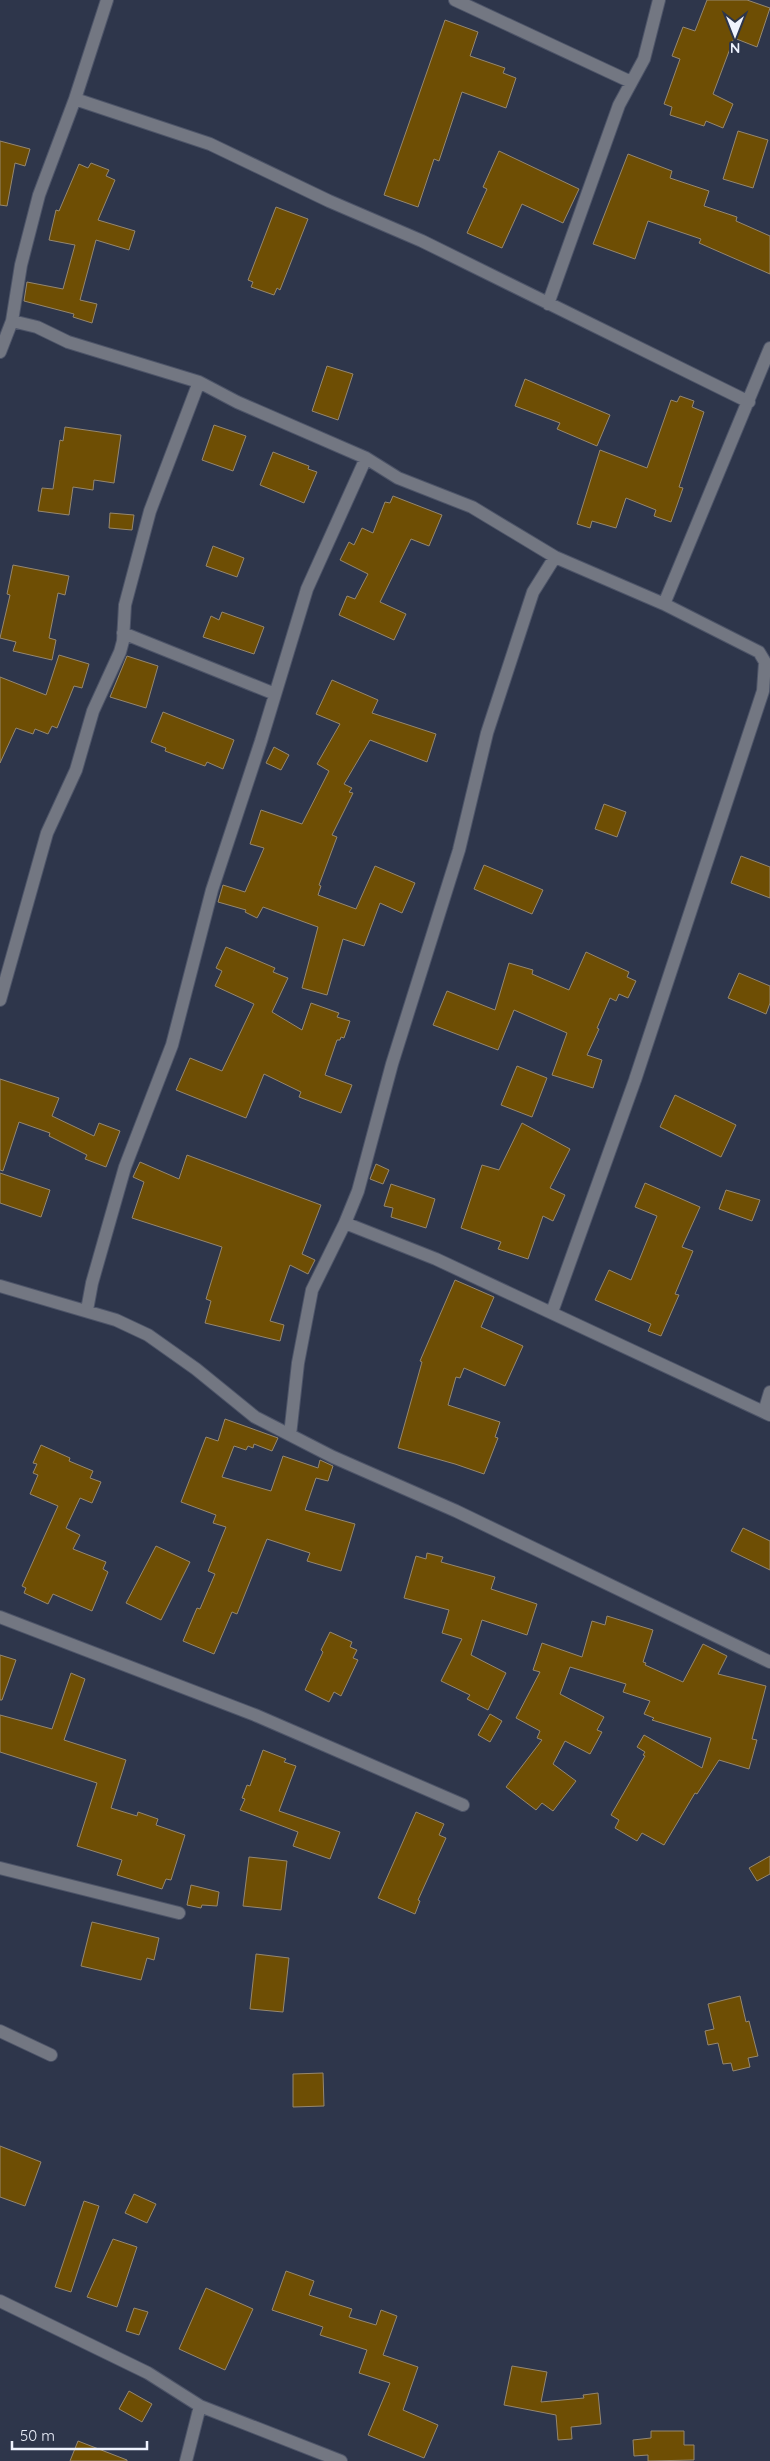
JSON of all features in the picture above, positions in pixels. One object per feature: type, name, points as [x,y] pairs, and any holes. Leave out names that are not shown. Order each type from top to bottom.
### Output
[{"type":"street","points":[[0,352],[12,321],[22,265],[39,196],[75,99],[108,0]]},
{"type":"street","points":[[455,0],[631,82]]},
{"type":"street","points":[[548,304],[619,105],[644,59],[659,0]]},
{"type":"street","points":[[75,99],[210,144],[329,201],[422,241],[749,402]]},
{"type":"street","points":[[12,321],[37,327],[68,342],[199,382],[237,402],[366,458],[398,478],[472,507],[555,557],[664,604],[759,652],[765,662],[764,691],[635,1080],[552,1312]]},
{"type":"street","points":[[664,604],[770,348]]},
{"type":"street","points":[[0,1000],[3,982],[47,833],[76,770],[94,711],[120,652],[124,605],[150,511],[199,382]]},
{"type":"street","points":[[88,1310],[92,1283],[125,1167],[172,1045],[212,890],[307,589],[366,458]]},
{"type":"street","points":[[290,1435],[298,1363],[312,1290],[345,1223],[358,1191],[392,1064],[459,850],[488,733],[533,592],[555,557]]},
{"type":"street","points":[[123,632],[275,694]]},
{"type":"street","points":[[345,1223],[436,1260],[552,1312],[767,1414],[770,1392]]},
{"type":"street","points":[[0,1286],[88,1310],[116,1320],[148,1336],[196,1369],[255,1417],[770,1662]]},
{"type":"street","points":[[0,1617],[255,1715],[463,1805]]},
{"type":"street","points":[[0,1868],[179,1913]]},
{"type":"street","points":[[0,2031],[51,2055]]},
{"type":"street","points":[[0,2301],[148,2373],[200,2406],[341,2461]]},
{"type":"street","points":[[186,2461],[200,2406]]},
{"type":"building","points":[[707,0],[747,0],[770,8],[757,47],[734,38],[713,94],[733,104],[723,128],[706,121],[704,126],[670,115],[672,107],[664,104],[680,59],[672,56],[683,27],[695,31]]},
{"type":"building","points":[[445,20],[478,32],[470,56],[505,68],[503,73],[516,78],[506,108],[462,92],[439,161],[434,159],[418,207],[384,195]]},
{"type":"building","points":[[738,131],[768,140],[753,188],[723,179]]},
{"type":"building","points":[[0,141],[30,149],[25,166],[15,163],[7,206],[0,205]]},
{"type":"building","points":[[499,151],[579,189],[563,223],[522,204],[502,248],[467,233],[487,189],[483,187]]},
{"type":"building","points":[[628,154],[672,171],[670,178],[709,191],[704,206],[737,217],[736,221],[770,236],[770,274],[699,243],[701,239],[648,221],[635,259],[593,244]]},
{"type":"building","points":[[91,163],[109,170],[106,176],[115,180],[98,220],[135,231],[129,250],[96,240],[80,300],[97,304],[92,323],[73,317],[74,314],[24,301],[27,282],[63,289],[75,245],[49,240],[56,210],[59,211],[79,164],[88,168]]},
{"type":"building","points":[[276,207],[308,219],[280,290],[277,288],[274,295],[251,287],[253,282],[248,280]]},
{"type":"building","points":[[327,366],[353,374],[338,420],[312,411]]},
{"type":"building","points":[[525,379],[610,415],[597,446],[557,429],[560,423],[515,406]]},
{"type":"building","points":[[680,396],[694,401],[692,407],[704,412],[679,487],[683,488],[671,522],[654,516],[656,510],[626,498],[616,528],[592,521],[590,528],[577,524],[600,450],[647,468],[671,400],[677,402]]},
{"type":"building","points":[[214,425],[246,436],[233,471],[202,460]]},
{"type":"building","points":[[65,427],[121,435],[114,483],[94,480],[93,490],[73,487],[69,515],[38,511],[42,488],[53,489],[60,440],[63,441]]},
{"type":"building","points":[[273,452],[309,466],[308,469],[317,472],[304,503],[260,485]]},
{"type":"building","points":[[393,496],[442,515],[429,546],[411,539],[380,602],[406,614],[394,640],[339,615],[347,596],[355,599],[368,574],[340,560],[349,542],[354,545],[362,528],[373,533],[385,502],[390,503]]},
{"type":"building","points":[[110,513],[134,515],[132,530],[109,528]]},
{"type":"building","points":[[213,546],[244,558],[237,577],[206,566]]},
{"type":"building","points":[[13,565],[69,576],[65,595],[58,593],[49,638],[56,640],[52,660],[13,651],[16,642],[0,638],[10,595],[7,594]]},
{"type":"building","points":[[222,612],[264,627],[254,654],[203,637],[211,616],[219,620]]},
{"type":"building","points":[[59,655],[89,664],[82,688],[74,686],[57,728],[52,726],[48,734],[35,729],[33,734],[16,728],[0,763],[0,677],[46,695]]},
{"type":"building","points":[[127,656],[158,666],[146,708],[110,697]]},
{"type":"building","points":[[332,680],[378,700],[372,713],[436,734],[427,762],[370,740],[344,784],[352,788],[349,792],[353,793],[332,835],[337,837],[319,885],[321,886],[318,895],[356,909],[375,866],[415,883],[402,913],[380,903],[364,946],[343,939],[327,995],[302,988],[318,927],[263,907],[257,918],[245,912],[246,910],[218,902],[223,885],[245,892],[264,848],[250,844],[261,810],[302,824],[329,771],[317,764],[340,724],[316,714]]},
{"type":"building","points":[[163,712],[234,740],[223,769],[207,762],[205,766],[165,751],[166,748],[151,742]]},
{"type":"building","points":[[274,747],[289,755],[281,770],[266,763]]},
{"type":"building","points":[[604,804],[626,812],[617,837],[595,829]]},
{"type":"building","points":[[741,856],[770,867],[770,898],[731,883]]},
{"type":"building","points":[[484,865],[543,890],[532,914],[474,889]]},
{"type":"building","points":[[226,947],[275,968],[273,972],[288,978],[272,1012],[302,1030],[311,1003],[339,1013],[337,1017],[350,1021],[344,1038],[341,1037],[340,1040],[337,1040],[325,1075],[352,1085],[341,1113],[299,1097],[301,1092],[264,1074],[246,1118],[176,1090],[190,1058],[222,1071],[254,1004],[215,986],[222,971],[216,968]]},
{"type":"building","points":[[586,952],[629,972],[627,977],[636,981],[628,998],[619,994],[616,1001],[610,998],[597,1028],[599,1029],[587,1055],[602,1060],[593,1088],[552,1075],[567,1033],[514,1010],[498,1050],[433,1025],[447,991],[495,1010],[509,963],[533,970],[532,974],[569,990]]},
{"type":"building","points":[[739,973],[770,986],[770,1003],[766,1014],[728,998]]},
{"type":"building","points":[[517,1066],[547,1078],[532,1117],[501,1105]]},
{"type":"building","points":[[0,1079],[59,1098],[52,1116],[94,1136],[99,1123],[120,1131],[106,1167],[85,1159],[87,1155],[49,1136],[50,1133],[19,1122],[3,1171],[0,1170]]},
{"type":"building","points":[[675,1095],[736,1125],[721,1157],[660,1127]]},
{"type":"building","points":[[522,1123],[570,1149],[550,1188],[565,1195],[553,1221],[543,1216],[528,1259],[498,1249],[501,1242],[461,1228],[482,1165],[499,1170]]},
{"type":"building","points":[[187,1155],[321,1205],[302,1254],[315,1260],[308,1274],[290,1265],[270,1321],[284,1325],[280,1341],[205,1323],[211,1301],[206,1299],[222,1247],[132,1218],[144,1182],[133,1177],[140,1162],[179,1179]]},
{"type":"building","points":[[376,1164],[389,1170],[383,1184],[370,1179]]},
{"type":"building","points":[[0,1173],[50,1190],[41,1217],[0,1203]]},
{"type":"building","points":[[645,1183],[700,1207],[682,1247],[693,1251],[675,1294],[679,1295],[661,1336],[648,1331],[651,1324],[595,1300],[609,1270],[631,1280],[657,1216],[635,1207]]},
{"type":"building","points":[[391,1184],[435,1199],[426,1228],[391,1217],[393,1208],[384,1206]]},
{"type":"building","points":[[726,1190],[760,1200],[752,1221],[719,1209]]},
{"type":"building","points":[[455,1280],[494,1297],[481,1327],[523,1346],[505,1386],[464,1368],[460,1378],[456,1377],[448,1405],[500,1422],[495,1437],[498,1438],[484,1474],[398,1448],[422,1362],[420,1361]]},
{"type":"building","points":[[225,1419],[278,1438],[272,1451],[254,1444],[253,1448],[248,1446],[246,1450],[234,1446],[222,1477],[271,1491],[283,1456],[318,1468],[320,1460],[333,1466],[328,1481],[316,1478],[305,1510],[355,1524],[341,1571],[307,1561],[310,1553],[267,1539],[237,1614],[232,1612],[214,1654],[183,1641],[197,1608],[200,1609],[215,1574],[208,1571],[226,1527],[213,1523],[216,1515],[181,1502],[206,1437],[218,1441]]},
{"type":"building","points":[[41,1445],[70,1458],[69,1461],[93,1471],[90,1478],[101,1482],[92,1503],[80,1498],[66,1528],[80,1535],[73,1549],[106,1562],[103,1569],[108,1572],[92,1611],[53,1594],[48,1604],[24,1593],[26,1588],[22,1586],[58,1506],[30,1494],[38,1475],[33,1473],[37,1464],[33,1463]]},
{"type":"building","points":[[743,1528],[770,1541],[770,1570],[731,1551]]},
{"type":"building","points":[[156,1546],[190,1562],[161,1620],[126,1603]]},
{"type":"building","points":[[427,1553],[443,1557],[441,1562],[495,1577],[491,1589],[537,1604],[527,1635],[482,1620],[471,1655],[506,1673],[488,1710],[467,1699],[470,1695],[441,1681],[462,1639],[442,1633],[449,1610],[404,1598],[416,1556],[426,1559]]},
{"type":"building","points":[[607,1616],[653,1630],[643,1662],[646,1663],[645,1665],[683,1682],[703,1644],[727,1656],[718,1674],[766,1686],[752,1739],[757,1740],[749,1769],[719,1760],[697,1794],[695,1793],[664,1845],[642,1833],[637,1841],[615,1828],[619,1820],[611,1815],[645,1756],[643,1755],[645,1752],[637,1747],[644,1735],[702,1768],[711,1738],[652,1720],[654,1718],[644,1714],[650,1701],[623,1692],[626,1684],[570,1667],[560,1694],[604,1717],[597,1730],[602,1732],[590,1754],[565,1741],[553,1764],[576,1781],[553,1811],[542,1803],[536,1810],[506,1787],[542,1740],[537,1738],[540,1731],[516,1718],[540,1672],[533,1670],[542,1643],[582,1657],[592,1621],[605,1625]]},
{"type":"building","points":[[330,1632],[352,1642],[350,1647],[357,1650],[353,1658],[358,1660],[341,1696],[334,1692],[329,1702],[305,1690]]},
{"type":"building","points":[[0,1655],[16,1660],[2,1700],[0,1700]]},
{"type":"building","points":[[71,1673],[85,1679],[64,1740],[126,1760],[111,1808],[137,1816],[138,1812],[158,1819],[156,1825],[185,1835],[171,1880],[166,1879],[162,1889],[117,1875],[122,1860],[77,1846],[97,1783],[0,1752],[0,1715],[52,1729]]},
{"type":"building","points":[[490,1714],[502,1721],[490,1742],[478,1735]]},
{"type":"building","points":[[263,1750],[286,1759],[284,1762],[296,1766],[279,1811],[340,1832],[330,1859],[293,1846],[298,1832],[240,1810],[245,1799],[242,1798],[247,1785],[250,1786]]},
{"type":"building","points":[[416,1812],[444,1824],[439,1835],[446,1838],[418,1900],[420,1901],[415,1914],[378,1898]]},
{"type":"building","points":[[770,1856],[770,1874],[757,1881],[749,1868]]},
{"type":"building","points":[[249,1857],[287,1861],[281,1910],[243,1906]]},
{"type":"building","points":[[191,1885],[219,1892],[217,1906],[202,1905],[201,1908],[187,1905]]},
{"type":"building","points":[[92,1922],[159,1938],[154,1960],[147,1958],[141,1980],[81,1966]]},
{"type":"building","points":[[256,1954],[289,1958],[283,2012],[250,2009]]},
{"type":"building","points":[[740,1996],[746,2022],[749,2021],[758,2056],[748,2058],[750,2067],[733,2071],[731,2063],[723,2064],[718,2043],[708,2045],[705,2031],[714,2029],[708,2004]]},
{"type":"building","points":[[323,2073],[324,2106],[293,2107],[293,2074]]},
{"type":"building","points":[[0,2146],[41,2162],[25,2206],[0,2197]]},
{"type":"building","points":[[134,2194],[156,2204],[147,2223],[125,2213]]},
{"type":"building","points":[[84,2201],[99,2206],[71,2292],[55,2287]]},
{"type":"building","points":[[113,2239],[137,2247],[117,2307],[87,2297]]},
{"type":"building","points":[[286,2271],[314,2281],[309,2295],[352,2309],[349,2317],[376,2325],[381,2310],[397,2316],[383,2355],[418,2367],[403,2410],[438,2425],[424,2458],[368,2435],[390,2383],[359,2373],[367,2350],[320,2335],[323,2327],[272,2310]]},
{"type":"building","points":[[206,2288],[253,2309],[225,2370],[179,2349]]},
{"type":"building","points":[[134,2308],[148,2312],[139,2335],[126,2331]]},
{"type":"building","points":[[512,2366],[547,2372],[541,2402],[584,2398],[583,2395],[598,2393],[601,2424],[571,2427],[572,2439],[558,2440],[556,2415],[504,2405]]},
{"type":"building","points":[[129,2391],[152,2404],[142,2422],[119,2409]]},
{"type":"building","points":[[651,2431],[684,2431],[684,2445],[694,2445],[694,2460],[648,2461],[648,2455],[634,2456],[633,2440],[651,2438]]},
{"type":"building","points":[[78,2441],[127,2460],[127,2461],[70,2461]]}]
